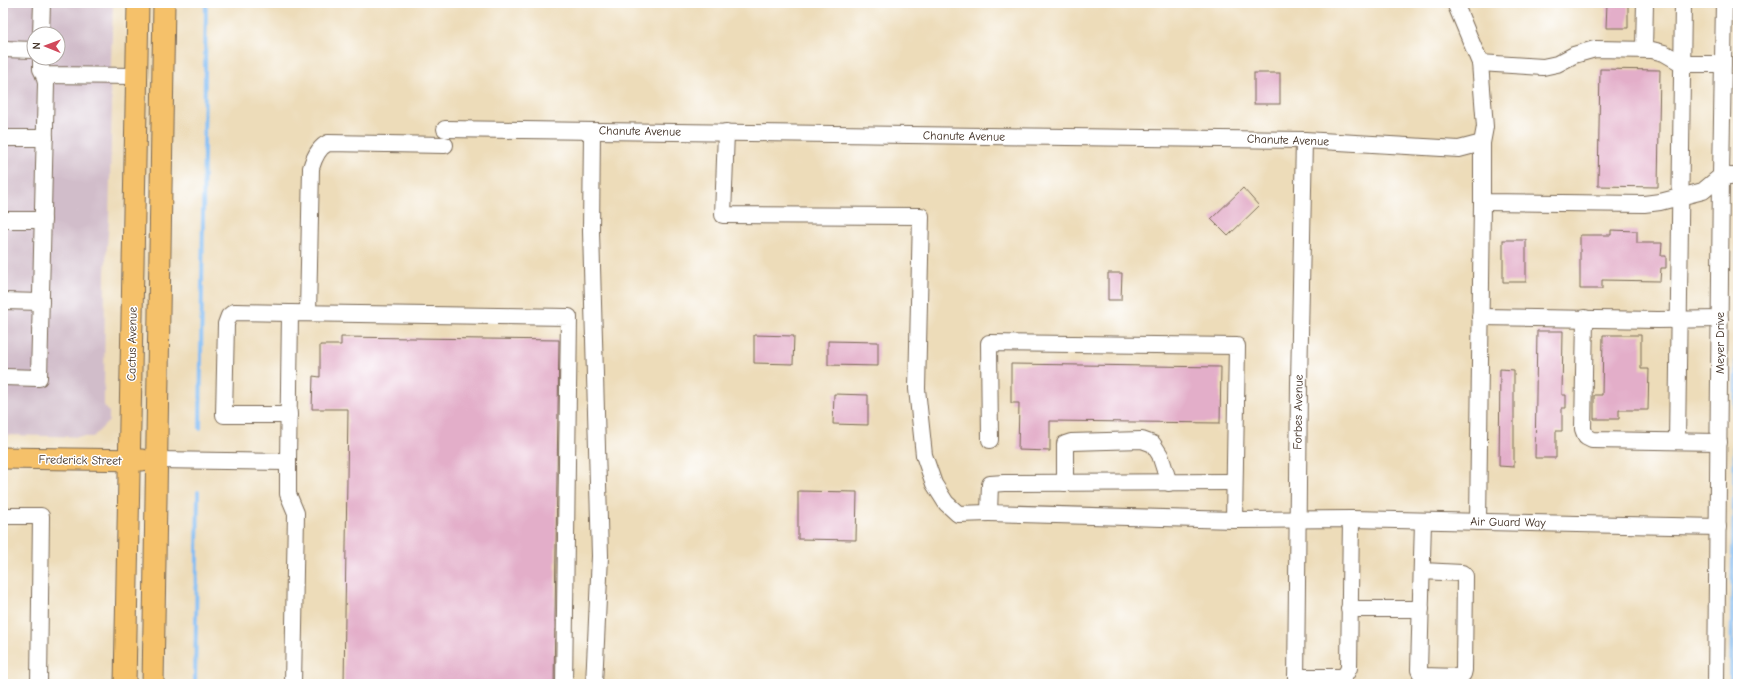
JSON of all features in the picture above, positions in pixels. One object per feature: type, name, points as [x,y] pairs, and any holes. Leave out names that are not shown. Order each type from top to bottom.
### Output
[{"type":"main road","name":"Cactus Avenue","points":[[125,684],[138,3]]},
{"type":"main road","points":[[153,684],[164,3]]},
{"type":"main road","name":"Frederick Street","points":[[3,458],[156,460]]},
{"type":"street","points":[[41,26],[42,3]]},
{"type":"street","points":[[1455,3],[1480,63],[1485,127],[1482,143],[1478,522]]},
{"type":"street","points":[[1644,49],[1645,3]]},
{"type":"street","points":[[1677,441],[1683,3]]},
{"type":"street","name":"Meyer Drive","points":[[1716,684],[1724,3]]},
{"type":"street","points":[[1480,63],[1543,67],[1557,64],[1574,55],[1595,48],[1644,49],[1664,53],[1683,64],[1723,64]]},
{"type":"street","points":[[3,49],[26,50]]},
{"type":"street","points":[[3,377],[39,378],[46,83],[41,66]]},
{"type":"street","points":[[44,75],[136,76]]},
{"type":"street","name":"Chanute Avenue","points":[[445,129],[1304,140],[1459,149],[1482,143]]},
{"type":"street","points":[[592,131],[591,231],[600,556],[594,684]]},
{"type":"street","name":"Air Guard Way","points":[[726,132],[723,215],[921,216],[917,390],[924,455],[934,484],[946,503],[958,514],[989,513],[1234,520],[1423,521],[1718,527]]},
{"type":"street","points":[[3,138],[45,138]]},
{"type":"street","name":"Forbes Avenue","points":[[1296,680],[1297,520],[1304,140]]},
{"type":"street","points":[[308,313],[311,168],[313,160],[323,145],[328,142],[445,145]]},
{"type":"street","points":[[1482,202],[1644,204],[1703,191],[1721,176],[1738,176]]},
{"type":"street","points":[[3,220],[43,220]]},
{"type":"street","points":[[3,301],[41,302]]},
{"type":"street","points":[[289,415],[224,414],[226,324],[229,316],[234,312],[569,317],[564,684]]},
{"type":"street","points":[[290,313],[288,494],[296,513],[293,684]]},
{"type":"street","points":[[1480,317],[1678,320],[1720,318]]},
{"type":"street","points":[[1585,318],[1583,429],[1586,437],[1592,440],[1719,442]]},
{"type":"street","points":[[990,440],[989,343],[1237,346],[1234,520]]},
{"type":"street","points":[[1064,483],[1065,444],[1071,442],[1142,440],[1152,444],[1160,455],[1169,483]]},
{"type":"street","points":[[156,460],[288,462]]},
{"type":"street","points":[[989,513],[990,484],[1234,482]]},
{"type":"street","points":[[3,516],[41,516],[39,684]]},
{"type":"street","points":[[1296,680],[1341,677],[1345,679],[1349,668],[1351,520]]},
{"type":"street","points":[[1422,571],[1462,573],[1465,576],[1464,670],[1463,674],[1459,677],[1422,676],[1419,670],[1423,521]]},
{"type":"street","points":[[1349,609],[1421,609]]},
{"type":"shaded area","points":[[3,3],[113,3],[110,92],[112,102],[109,220],[105,273],[104,405],[109,412],[109,421],[93,437],[3,435]]},
{"type":"building","points":[[1607,3],[1628,3],[1628,28],[1606,28]]},
{"type":"building","points":[[1600,69],[1660,70],[1658,187],[1598,186]]},
{"type":"building","points":[[1254,73],[1280,73],[1280,104],[1254,104]]},
{"type":"building","points":[[1243,188],[1259,206],[1228,236],[1211,219]]},
{"type":"building","points":[[1611,230],[1637,231],[1637,243],[1662,243],[1661,256],[1666,256],[1666,268],[1661,268],[1660,281],[1602,280],[1602,289],[1580,289],[1580,235],[1611,235]]},
{"type":"building","points":[[1503,240],[1526,240],[1526,282],[1503,282]]},
{"type":"building","points":[[1108,273],[1122,273],[1121,300],[1108,300]]},
{"type":"building","points":[[1537,331],[1563,331],[1562,395],[1566,395],[1566,408],[1562,408],[1562,431],[1556,431],[1556,458],[1535,458]]},
{"type":"building","points":[[754,335],[794,336],[793,364],[754,363]]},
{"type":"building","points":[[1603,335],[1641,335],[1641,369],[1649,369],[1648,410],[1619,410],[1619,419],[1594,419],[1594,395],[1602,395]]},
{"type":"building","points":[[341,337],[559,340],[554,684],[344,684],[348,409],[312,409],[313,376],[320,377],[320,345],[341,345]]},
{"type":"building","points":[[828,341],[878,342],[878,366],[828,365]]},
{"type":"building","points":[[1011,364],[1221,367],[1220,423],[1050,421],[1050,451],[1018,450],[1019,403],[1011,403]]},
{"type":"building","points":[[1500,369],[1514,370],[1514,467],[1499,466]]},
{"type":"building","points":[[834,394],[868,395],[868,425],[833,424]]},
{"type":"building","points":[[798,491],[857,492],[856,540],[798,539]]},
{"type":"waterway","points":[[200,428],[206,3]]},
{"type":"waterway","points":[[1731,684],[1738,254]]},
{"type":"waterway","points":[[195,684],[198,492]]}]
